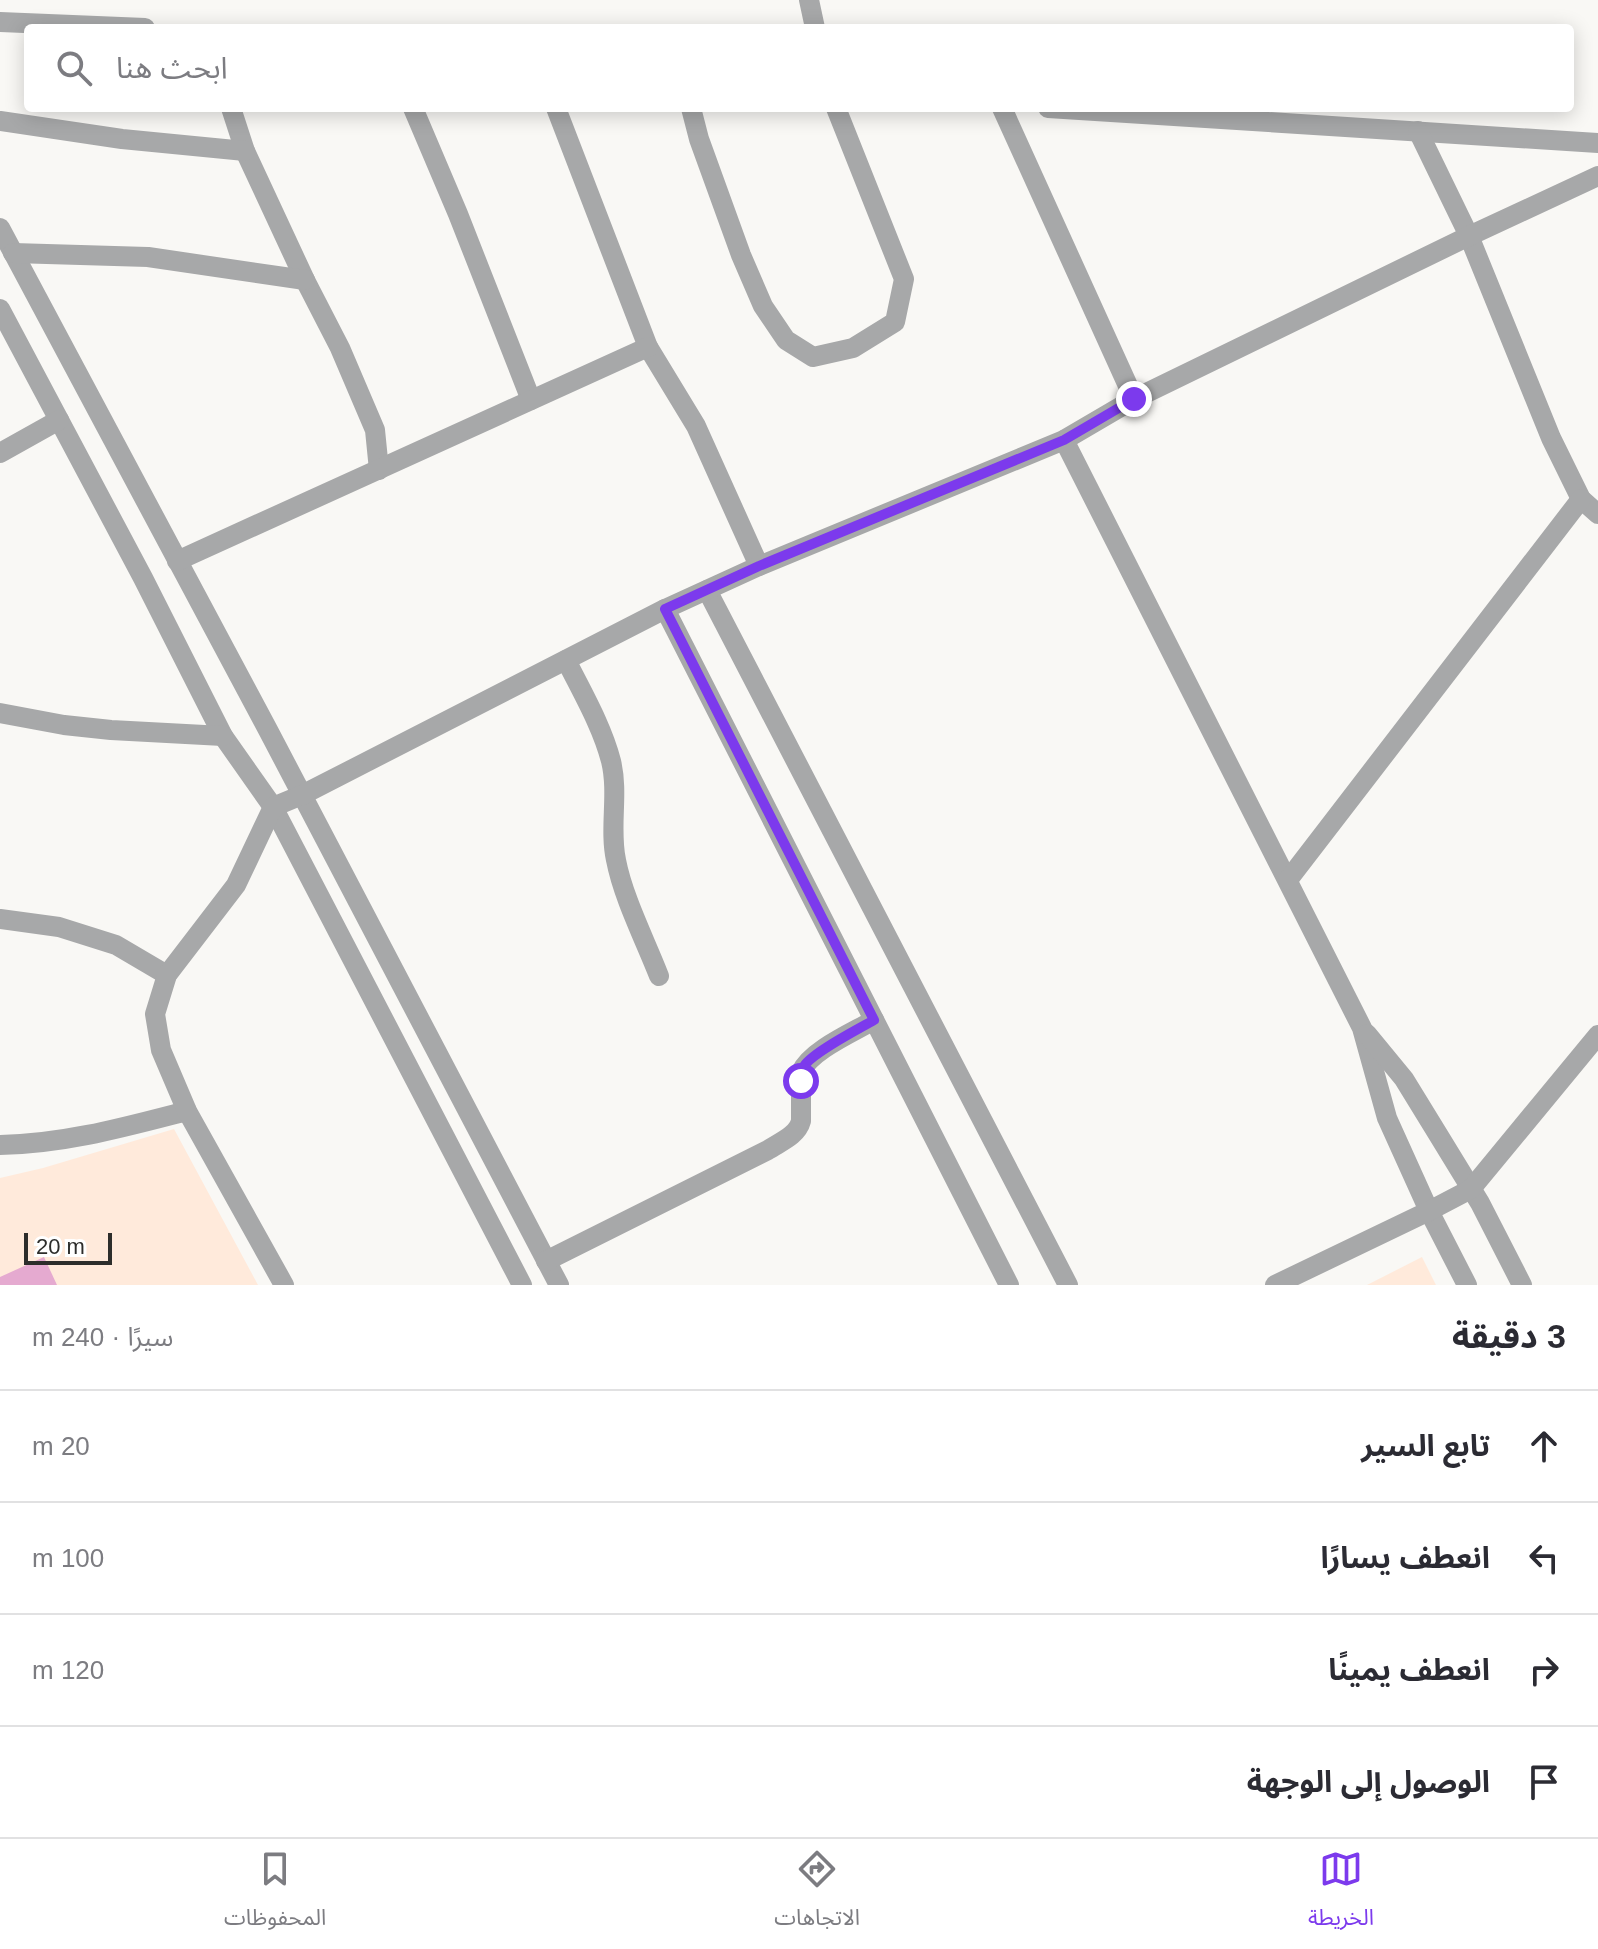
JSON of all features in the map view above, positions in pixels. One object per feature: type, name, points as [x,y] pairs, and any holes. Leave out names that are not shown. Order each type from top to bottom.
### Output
[{"type":"street","points":[[809,0],[814,24]]},
{"type":"street","points":[[0,22],[48,24]]},
{"type":"street","points":[[232,112],[245,151],[340,348],[375,430],[379,470]]},
{"type":"street","points":[[415,112],[531,400]]},
{"type":"street","points":[[558,112],[648,347],[696,426],[759,566]]},
{"type":"street","points":[[692,112],[741,255],[763,306],[786,340],[813,357],[853,348],[895,322],[904,279],[838,112]]},
{"type":"street","points":[[1004,112],[1134,399]]},
{"type":"street","points":[[1112,112],[1598,143]]},
{"type":"street","points":[[0,121],[122,139],[245,151]]},
{"type":"street","points":[[1418,131],[1469,236],[1551,438],[1581,499],[1598,514]]},
{"type":"street","points":[[284,1285],[187,1111],[161,1050],[155,1014],[167,975],[236,885],[273,807],[665,609],[759,566],[1064,440],[1134,399],[1598,176]]},
{"type":"street","points":[[0,228],[559,1285]]},
{"type":"street","points":[[13,253],[148,257],[305,280]]},
{"type":"street","points":[[0,309],[223,736],[273,807],[522,1285]]},
{"type":"street","points":[[177,561],[648,347]]},
{"type":"street","points":[[0,453],[59,420]]},
{"type":"street","points":[[1064,440],[1362,1028],[1387,1118],[1467,1285]]},
{"type":"street","points":[[1288,880],[1581,499]]},
{"type":"street","points":[[707,590],[1068,1285]]},
{"type":"street","points":[[665,609],[1009,1285]]},
{"type":"street","points":[[566,660],[612,762],[615,856],[659,976]]},
{"type":"street","points":[[0,713],[111,730],[223,736]]},
{"type":"street","points":[[0,919],[59,927],[116,945],[167,975]]},
{"type":"street","points":[[546,1261],[794,1134],[801,1121],[803,1066],[817,1054],[874,1020]]},
{"type":"street","points":[[1362,1028],[1404,1079],[1471,1189],[1522,1285]]},
{"type":"street","points":[[1275,1285],[1471,1189],[1598,1035]]},
{"type":"street","points":[[0,1145],[92,1135],[187,1111]]},
{"type":"shaded area","points":[[174,1129],[258,1285],[0,1285],[0,1178]]},
{"type":"shaded area","points":[[1422,1257],[1436,1285],[1367,1285]]},
{"type":"building","points":[[44,1257],[57,1285],[0,1285],[0,1277]]},
{"type":"route","points":[[801,1081],[801,1072],[807,1062],[874,1020],[665,609],[759,566],[1064,440],[1134,399]]}]
